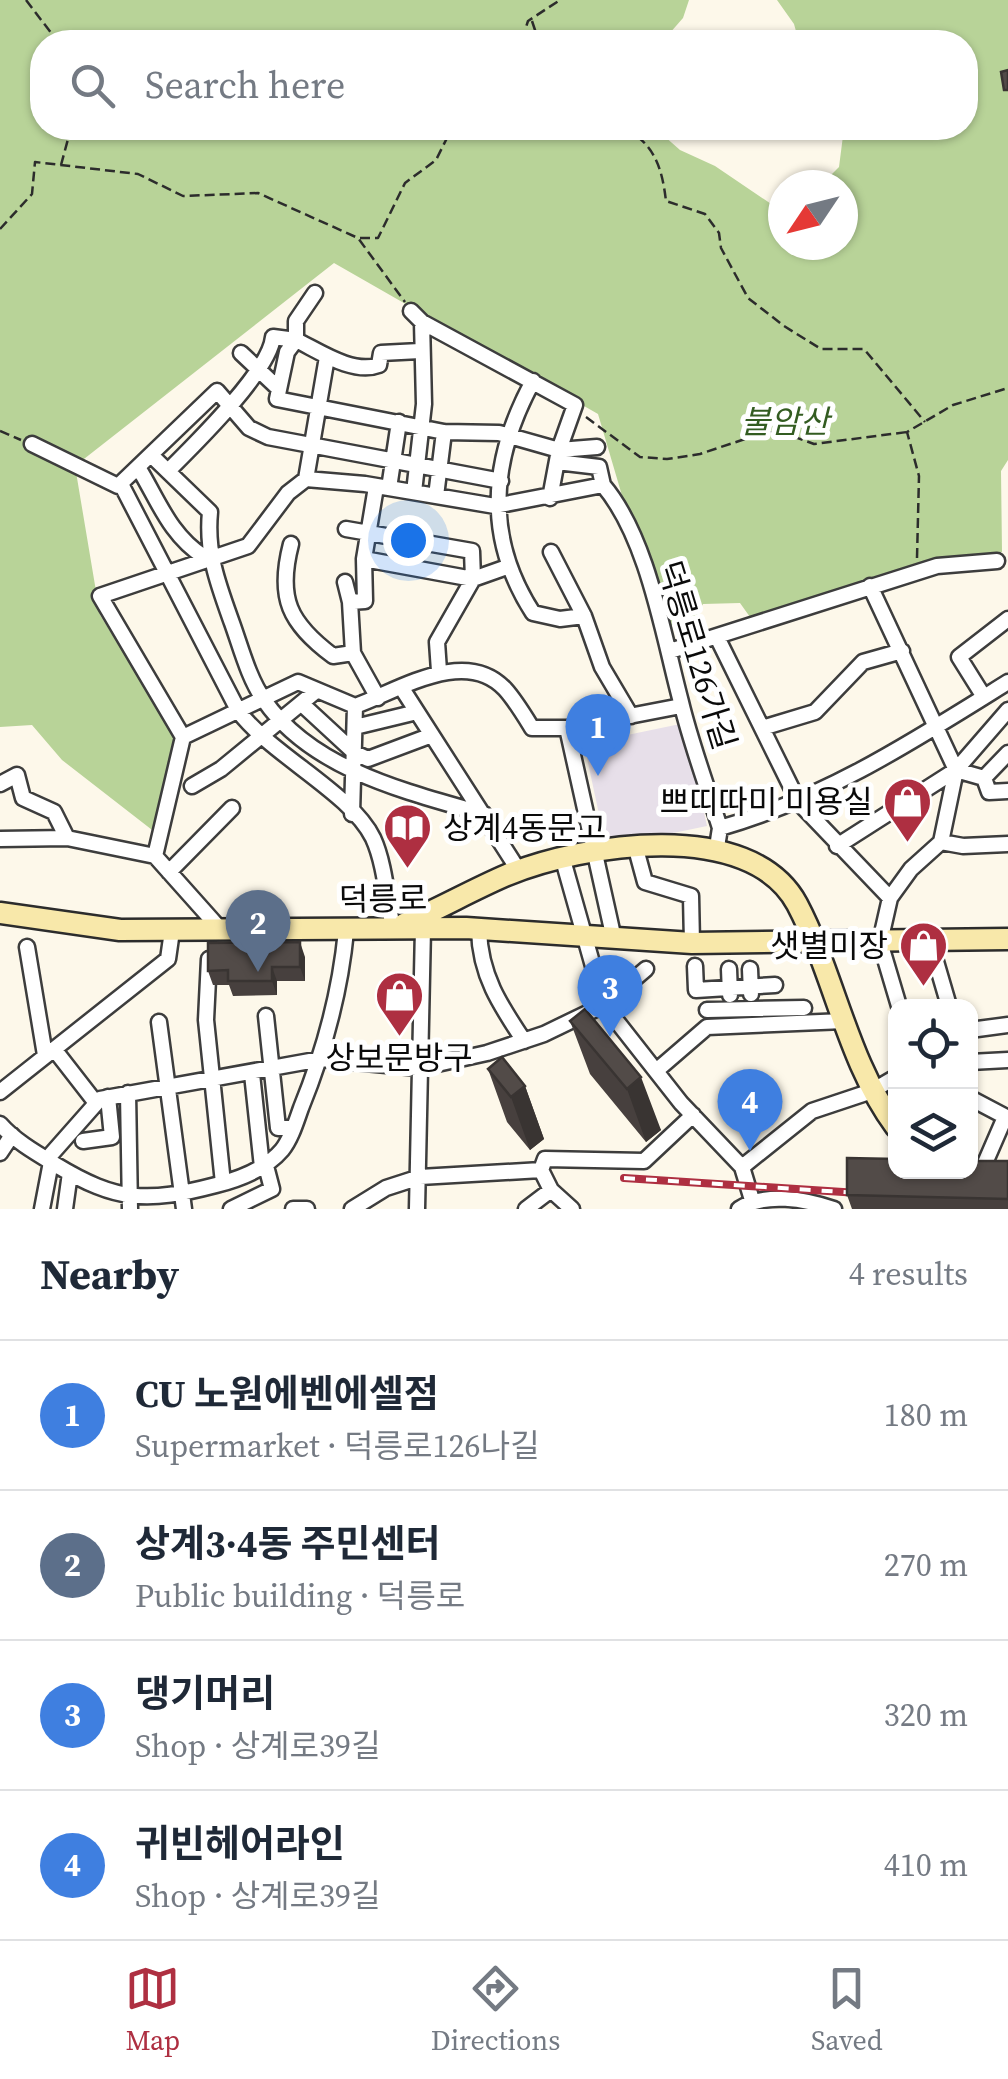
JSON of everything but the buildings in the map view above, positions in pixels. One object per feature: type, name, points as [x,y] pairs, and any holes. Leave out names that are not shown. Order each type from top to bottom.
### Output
[{"type":"main road","points":[[393,928],[519,872],[596,853],[718,838],[782,884],[815,942],[872,1091],[888,1115]]},
{"type":"main road","name":"덕릉로","points":[[0,913],[78,926],[172,931],[473,929],[692,943],[1008,939]]},
{"type":"street","points":[[315,293],[296,321],[296,340],[286,352],[278,400],[444,432],[436,496]]},
{"type":"street","points":[[414,492],[423,428],[417,316]]},
{"type":"street","points":[[417,316],[575,405],[558,456],[550,498]]},
{"type":"street","points":[[168,470],[247,388],[256,368],[272,350],[273,337],[296,340],[327,358],[370,368],[379,365],[381,353],[420,351]]},
{"type":"street","points":[[241,353],[279,389]]},
{"type":"street","points":[[306,480],[327,358]]},
{"type":"street","points":[[532,381],[517,410],[495,506],[507,567],[533,614],[560,619],[584,616]]},
{"type":"street","points":[[121,484],[216,391],[249,428],[312,448],[501,481]]},
{"type":"street","points":[[350,602],[365,601],[368,532],[393,461],[399,422]]},
{"type":"street","name":"덕릉로126가길","points":[[444,432],[510,436],[536,443],[558,456],[599,467],[603,485],[623,509],[670,651],[681,706],[718,838]]},
{"type":"street","points":[[32,444],[121,484],[240,712],[259,738],[352,814],[374,839],[393,928]]},
{"type":"street","name":"덕릉로126가길","points":[[558,456],[597,447]]},
{"type":"street","points":[[151,455],[210,512],[207,557],[262,698],[281,721],[355,774],[484,814]]},
{"type":"street","points":[[138,467],[182,543],[207,557]]},
{"type":"street","points":[[155,856],[183,737],[100,596],[248,546],[288,493],[306,480],[383,487],[495,506],[603,485]]},
{"type":"street","points":[[346,529],[472,550],[473,579],[436,642],[440,671]]},
{"type":"street","points":[[290,544],[284,592],[291,613],[333,656],[352,652]]},
{"type":"street","points":[[551,552],[584,616],[602,667],[631,716]]},
{"type":"street","points":[[364,559],[473,579],[507,567]]},
{"type":"street","points":[[670,651],[870,586],[962,561],[997,561]]},
{"type":"street","points":[[345,582],[352,652],[378,698]]},
{"type":"street","points":[[870,586],[956,770],[941,842],[911,869],[890,898],[880,942],[897,999]]},
{"type":"street","points":[[984,696],[958,657],[1008,619]]},
{"type":"street","points":[[717,637],[799,803],[836,846],[890,898]]},
{"type":"street","points":[[762,728],[815,712],[863,662],[902,651]]},
{"type":"street","points":[[183,737],[298,682],[356,706],[403,690],[440,671],[477,672],[492,678],[532,728],[568,728],[681,706]]},
{"type":"street","points":[[718,838],[799,803],[887,758],[1008,682]]},
{"type":"street","points":[[403,690],[519,872]]},
{"type":"street","points":[[192,786],[303,705],[316,691]]},
{"type":"street","points":[[303,705],[355,753],[368,759],[432,735]]},
{"type":"street","points":[[352,814],[356,706]]},
{"type":"street","points":[[836,846],[956,770],[1008,710]]},
{"type":"street","points":[[355,727],[417,712]]},
{"type":"street","points":[[568,728],[614,940]]},
{"type":"street","points":[[984,778],[1008,753]]},
{"type":"street","points":[[956,770],[984,778]]},
{"type":"street","points":[[0,784],[17,776],[23,798],[54,812],[67,838]]},
{"type":"street","points":[[984,778],[989,792],[1008,791]]},
{"type":"street","points":[[169,872],[232,808]]},
{"type":"street","points":[[0,839],[67,838],[155,856],[221,930]]},
{"type":"street","points":[[941,842],[963,846],[1008,844]]},
{"type":"street","points":[[636,848],[644,882],[690,896],[692,943]]},
{"type":"street","points":[[563,860],[604,1005],[693,1115],[742,1168],[745,1205],[834,1209]]},
{"type":"street","points":[[456,899],[473,929],[494,997],[524,1041]]},
{"type":"street","points":[[417,1209],[414,1184],[420,1177],[423,928]]},
{"type":"street","points":[[0,1153],[6,1130],[70,1174],[129,1203],[182,1202],[264,1166],[285,1147],[321,1059],[340,996],[346,930]]},
{"type":"street","points":[[0,1092],[168,959],[172,931]]},
{"type":"street","points":[[930,941],[948,999]]},
{"type":"street","points":[[26,947],[50,1052],[102,1100],[112,1137],[83,1141]]},
{"type":"street","points":[[209,954],[206,1020],[223,1184]]},
{"type":"street","points":[[695,966],[696,990],[751,987],[774,977],[775,1016]]},
{"type":"street","points":[[42,1209],[49,1161],[102,1100],[321,1059],[419,1068],[524,1041],[604,1005],[646,969]]},
{"type":"street","points":[[729,969],[731,1026]]},
{"type":"street","points":[[750,970],[752,1017]]},
{"type":"street","points":[[775,1016],[804,1008]]},
{"type":"street","points":[[707,1010],[730,1009],[752,1017]]},
{"type":"street","points":[[266,1016],[278,1128],[293,1128]]},
{"type":"street","points":[[656,1071],[708,1027],[731,1026],[752,1017],[844,1021]]},
{"type":"street","points":[[159,1022],[182,1202]]},
{"type":"street","points":[[978,1029],[1008,1025]]},
{"type":"street","points":[[978,1062],[1008,1060]]},
{"type":"street","points":[[239,1206],[272,1190],[264,1166],[252,1074]]},
{"type":"street","points":[[742,1168],[812,1112],[888,1082]]},
{"type":"street","points":[[128,1093],[133,1151],[129,1203]]},
{"type":"street","points":[[978,1102],[1006,1118],[981,1169]]},
{"type":"street","points":[[572,1209],[551,1190],[541,1170],[545,1159],[644,1160],[693,1115]]},
{"type":"street","points":[[352,1209],[386,1188],[420,1177],[541,1170]]},
{"type":"street","points":[[65,1209],[70,1174]]},
{"type":"street","points":[[526,1209],[551,1190]]},
{"type":"path","points":[[26,0],[49,30]]},
{"type":"path","points":[[526,30],[532,19],[560,0]]},
{"type":"path","points":[[532,19],[535,30]]},
{"type":"path","points":[[61,166],[68,140]]},
{"type":"path","points":[[0,229],[32,194],[35,162],[138,174],[183,196],[258,194],[358,238],[378,238],[405,182],[436,160],[446,140]]},
{"type":"path","points":[[644,140],[662,172],[666,201],[705,214],[718,232],[721,248],[748,298],[820,348],[864,349],[925,422]]},
{"type":"path","points":[[358,238],[417,316]]},
{"type":"path","points":[[575,405],[590,423],[640,457],[654,458],[700,454],[763,433],[782,432],[814,444],[907,432],[953,405],[1008,388]]},
{"type":"path","points":[[0,431],[32,444]]},
{"type":"path","points":[[907,432],[919,476],[914,531],[918,574]]},
{"type":"shaded area","points":[[685,723],[707,826],[606,847],[584,744]]},
{"type":"green space","name":"불암산","points":[[0,0],[689,0],[683,18],[672,30],[30,30],[30,140],[669,140],[768,202],[768,260],[858,260],[858,170],[836,170],[842,140],[978,140],[978,30],[796,30],[777,0],[1008,0],[1008,460],[1001,471],[1002,552],[935,562],[750,617],[740,603],[703,604],[695,619],[661,628],[598,414],[334,263],[75,466],[100,615],[176,736],[156,833],[62,760],[32,725],[0,727]]},
{"type":"railway","points":[[624,1178],[874,1194]]},
{"type":"place","name":"CU 노원에벤에셀점","points":[[598,776]]},
{"type":"place","name":"쁘띠따미 미용실","points":[[908,844]]},
{"type":"place","name":"상계4동문고","points":[[408,870]]},
{"type":"place","name":"상계3·4동 주민센터","points":[[258,972]]},
{"type":"place","name":"샛별미장","points":[[923,988]]},
{"type":"place","name":"댕기머리","points":[[610,1037]]},
{"type":"place","name":"상보문방구","points":[[399,1038]]},
{"type":"place","name":"귀빈헤어라인","points":[[750,1151]]}]
